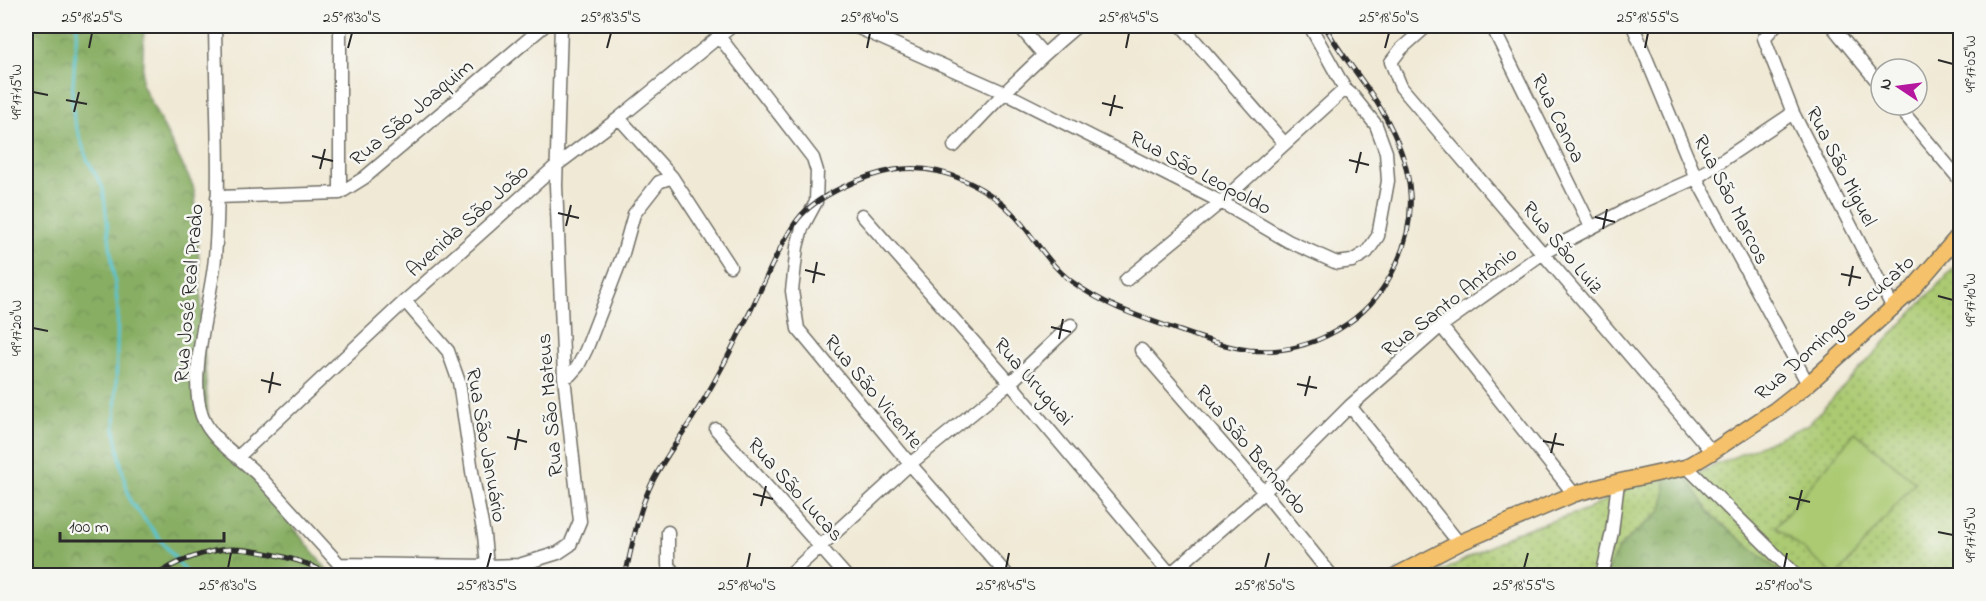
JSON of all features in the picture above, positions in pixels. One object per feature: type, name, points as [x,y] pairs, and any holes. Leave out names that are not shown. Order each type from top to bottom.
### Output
[{"type":"main road","name":"Rua Domingos Scucato","points":[[1395,576],[1459,543],[1574,494],[1618,482],[1687,468],[1775,410],[1808,384],[1910,292],[1960,234]]},
{"type":"street","name":"Rua José Real Prado","points":[[215,26],[215,260],[206,305],[197,388],[202,415],[214,436],[238,456],[350,576]]},
{"type":"street","points":[[340,26],[340,193]]},
{"type":"street","name":"Rua São Joaquim","points":[[216,196],[340,193],[364,178],[544,26]]},
{"type":"street","name":"Rua São Mateus","points":[[340,564],[487,571],[526,563],[558,553],[570,545],[580,521],[564,377],[556,185],[561,26]]},
{"type":"street","name":"Avenida São João","points":[[238,456],[558,164],[619,118],[718,35],[732,26]]},
{"type":"street","name":"Rua São Leopoldo","points":[[854,26],[1003,92],[1221,202],[1288,241],[1337,263],[1352,261],[1367,252],[1378,236],[1388,181],[1386,152],[1376,125],[1345,89],[1310,26]]},
{"type":"street","points":[[1019,26],[1043,54]]},
{"type":"street","points":[[954,146],[1003,92],[1077,26]]},
{"type":"street","points":[[1182,26],[1284,143]]},
{"type":"street","name":"Rua São Luiz","points":[[1427,26],[1401,49],[1391,62],[1401,87],[1712,452]]},
{"type":"street","name":"Rua Canoa","points":[[1492,26],[1591,227]]},
{"type":"street","name":"Rua São Marcos","points":[[1633,26],[1696,178],[1808,384]]},
{"type":"street","name":"Rua São Miguel","points":[[1775,26],[1764,38],[1793,113],[1893,308]]},
{"type":"street","points":[[1832,26],[1869,71]]},
{"type":"street","name":"Rua São Vicente","points":[[718,35],[813,158],[816,171],[816,202],[802,228],[797,247],[792,291],[798,329],[910,465],[1008,576]]},
{"type":"street","points":[[1126,280],[1221,202],[1345,89]]},
{"type":"street","name":"Rua Santo Antônio","points":[[1170,575],[1264,492],[1350,406],[1441,326],[1543,253],[1631,207],[1696,178],[1793,113]]},
{"type":"street","points":[[1907,117],[1960,180]]},
{"type":"street","points":[[619,118],[672,177],[730,266]]},
{"type":"street","points":[[564,377],[570,375],[578,366],[586,350],[622,257],[634,214],[659,182],[672,177]]},
{"type":"street","name":"Rua Uruguai","points":[[862,215],[1010,383],[1170,575]]},
{"type":"street","name":"Rua São Januário","points":[[405,302],[448,351],[459,382],[487,571]]},
{"type":"street","points":[[788,576],[910,465],[1010,383],[1071,325]]},
{"type":"street","points":[[1441,326],[1574,494]]},
{"type":"street","name":"Rua São Bernardo","points":[[1140,350],[1264,492],[1332,576]]},
{"type":"street","points":[[1350,406],[1459,543]]},
{"type":"street","name":"Rua São Lucas","points":[[716,429],[846,576]]},
{"type":"street","points":[[1687,468],[1797,576]]},
{"type":"street","points":[[1602,576],[1612,532],[1618,482]]},
{"type":"street","points":[[668,532],[668,565],[676,576]]},
{"type":"green space","points":[[26,26],[144,26],[142,84],[193,186],[195,195],[208,417],[331,575],[26,575]]},
{"type":"green space","points":[[1960,261],[1960,575],[1434,576],[1516,532],[1587,510],[1662,468],[1666,487],[1809,424]]},
{"type":"green space","points":[[1855,432],[1915,482],[1838,575],[1834,575],[1776,527]]},
{"type":"green space","points":[[1671,467],[1688,479],[1712,516],[1784,575],[1603,576],[1622,544],[1661,511],[1665,490],[1662,468]]},
{"type":"waterway","points":[[77,26],[72,97],[74,120],[87,159],[103,188],[118,309],[115,429],[121,464],[130,501],[189,576]]},
{"type":"railway","points":[[625,576],[641,510],[653,480],[720,370],[790,230],[806,210],[817,202],[842,187],[869,176],[894,170],[912,169],[930,170],[965,180],[996,199],[1010,211],[1057,268],[1083,289],[1106,302],[1156,323],[1229,346],[1269,351],[1310,343],[1329,335],[1362,312],[1388,280],[1399,258],[1410,216],[1410,195],[1402,153],[1393,132],[1375,100],[1325,26]]},
{"type":"railway","points":[[156,576],[191,558],[230,549],[282,556],[321,570],[329,576]]}]
